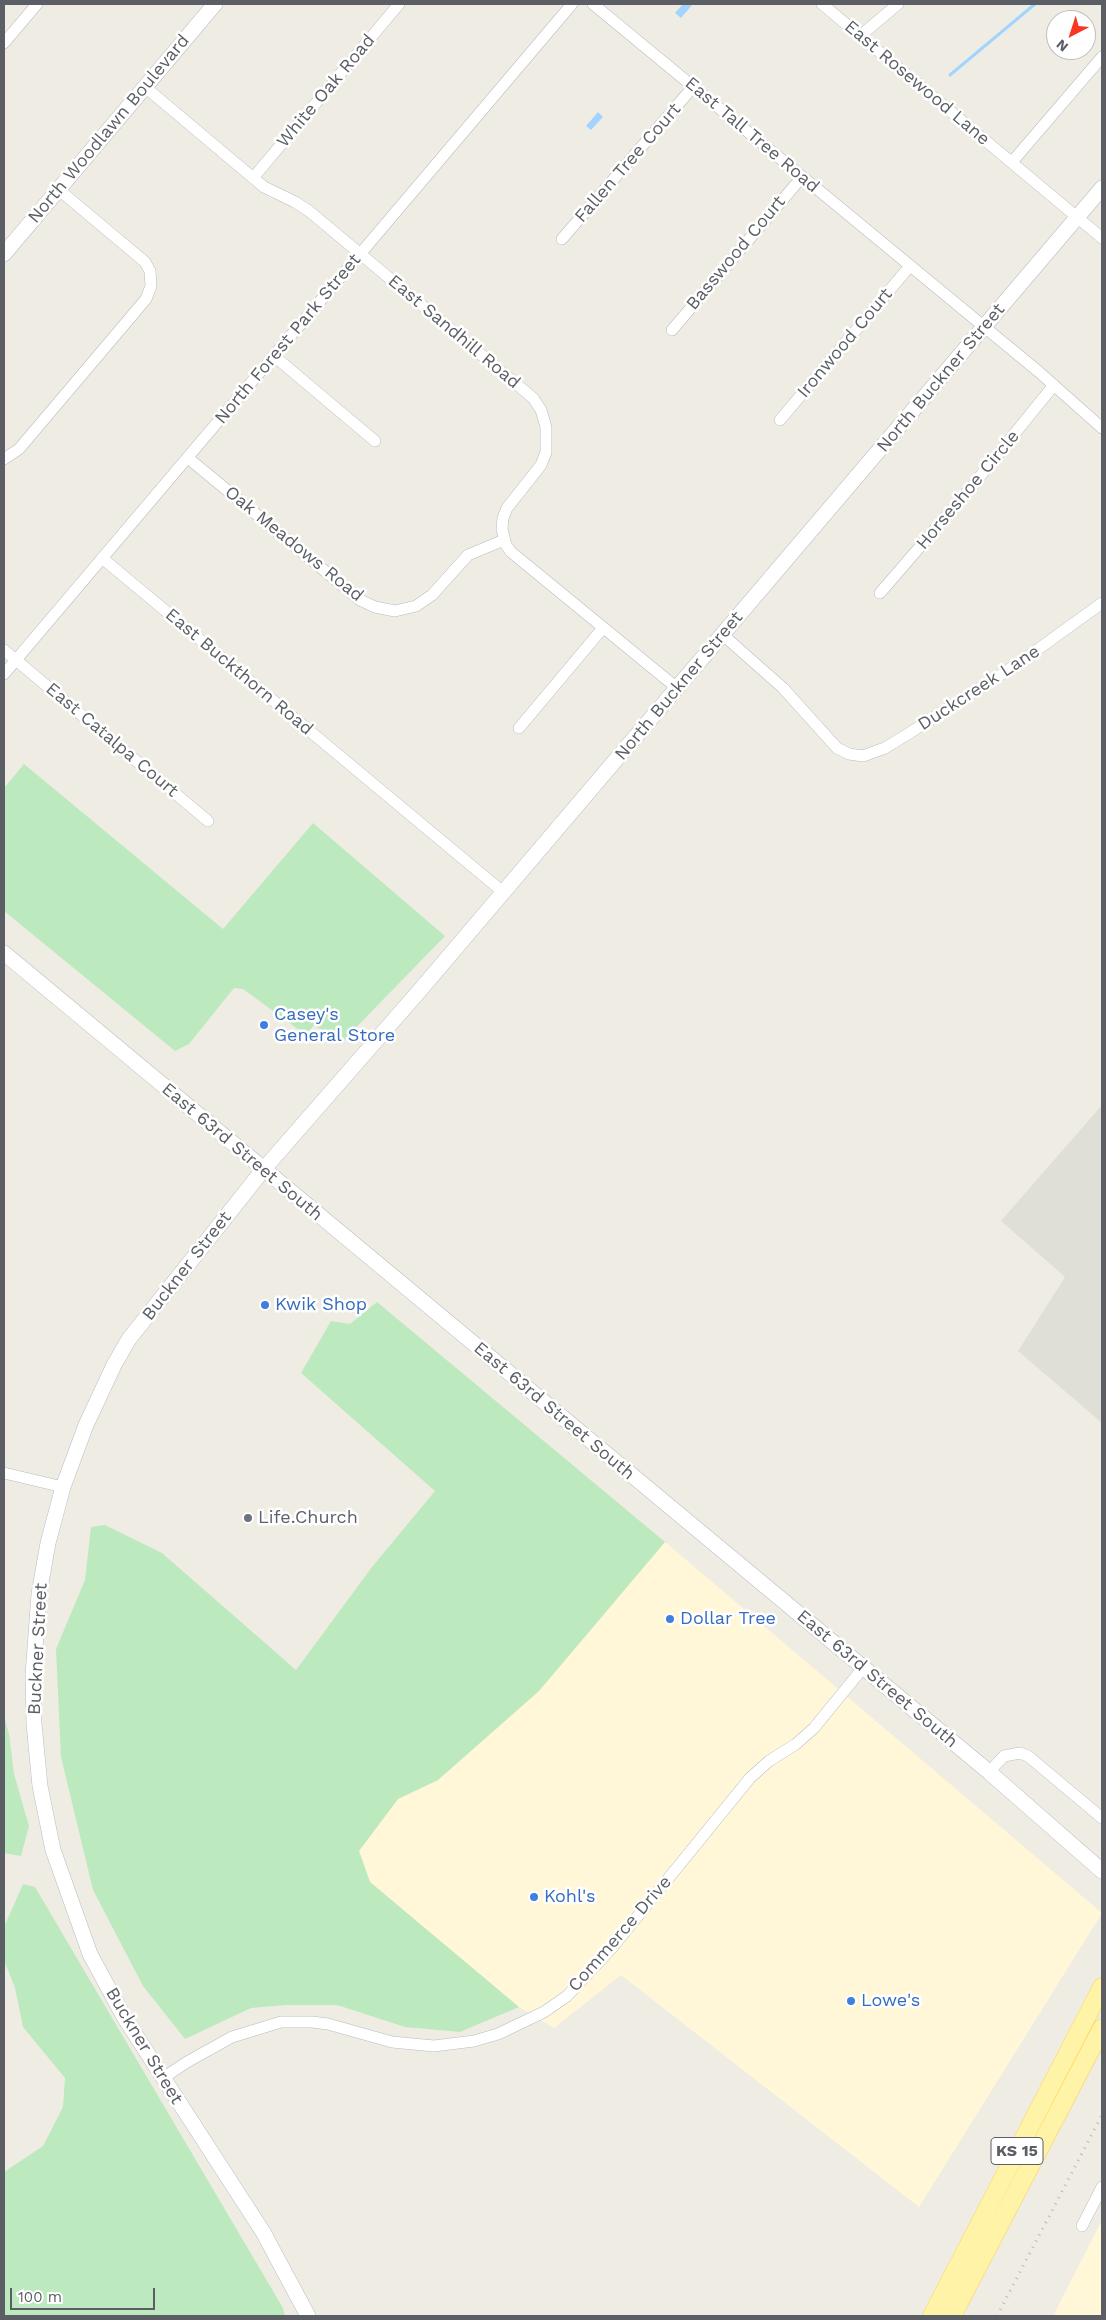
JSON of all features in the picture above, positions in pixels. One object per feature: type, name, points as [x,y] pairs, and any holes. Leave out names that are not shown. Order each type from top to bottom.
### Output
[{"type":"main road","name":"North Woodlawn Boulevard","points":[[4,254],[145,86],[209,6]]},
{"type":"main road","name":"North Buckner Street","points":[[253,1183],[504,892],[1102,188]]},
{"type":"main road","name":"East 63rd Street South","points":[[4,953],[989,1772],[1102,1871]]},
{"type":"main road","name":"Buckner Street","points":[[253,1183],[126,1344],[114,1364],[86,1425],[63,1487],[48,1542],[39,1594],[33,1675],[34,1724],[40,1786],[53,1850],[90,1954],[124,2017],[263,2232],[308,2316]]},
{"type":"main road","name":"KS 15","points":[[932,2316],[1102,1987]]},
{"type":"main road","name":"KS 15","points":[[952,2316],[1102,2028]]},
{"type":"street","points":[[4,43],[37,4]]},
{"type":"street","name":"White Oak Road","points":[[253,178],[399,4]]},
{"type":"street","name":"North Forest Park Street","points":[[4,674],[572,4]]},
{"type":"street","name":"East Tall Tree Road","points":[[593,4],[1054,385],[1102,428]]},
{"type":"street","name":"East Rosewood Lane","points":[[822,4],[1102,238]]},
{"type":"street","points":[[860,36],[898,4]]},
{"type":"street","points":[[1012,162],[1102,57]]},
{"type":"street","name":"East Sandhill Road","points":[[145,86],[264,187],[302,206],[533,398],[546,427],[546,452],[538,469],[507,508],[502,529],[504,540]]},
{"type":"street","name":"Fallen Tree Court","points":[[562,239],[693,87]]},
{"type":"street","name":"Basswood Court","points":[[672,330],[802,177]]},
{"type":"street","points":[[4,459],[19,449],[146,299],[151,286],[150,271],[145,262],[58,189]]},
{"type":"street","name":"Ironwood Court","points":[[780,420],[910,266]]},
{"type":"street","points":[[274,356],[375,441]]},
{"type":"street","name":"Horseshoe Circle","points":[[880,593],[969,490],[1054,385]]},
{"type":"street","name":"Oak Meadows Road","points":[[188,458],[360,600],[375,608],[395,611],[416,606],[432,595],[468,555],[504,540]]},
{"type":"street","points":[[504,540],[511,552],[677,688]]},
{"type":"street","name":"East Buckthorn Road","points":[[102,558],[504,892]]},
{"type":"street","name":"Duckcreek Lane","points":[[723,634],[783,688],[834,745],[849,754],[868,755],[900,740],[1019,663],[1102,603]]},
{"type":"street","points":[[519,728],[603,628]]},
{"type":"street","name":"East Catalpa Court","points":[[4,650],[208,821]]},
{"type":"street","points":[[4,1473],[63,1487]]},
{"type":"street","name":"Commerce Drive","points":[[163,2078],[232,2037],[280,2022],[328,2024],[392,2042],[434,2046],[498,2034],[544,2012],[567,1996],[611,1949],[750,1778],[770,1761],[796,1744],[814,1728],[863,1668]]},
{"type":"street","points":[[989,1772],[1004,1756],[1020,1753],[1028,1756],[1102,1818]]},
{"type":"street","points":[[1082,2226],[1102,2187]]},
{"type":"shaded area","points":[[1102,1105],[1102,1423],[1018,1351],[1065,1277],[1001,1221]]},
{"type":"shaded area","points":[[665,1542],[1102,1913],[919,2207],[621,1975],[554,2028],[519,2007],[370,1882],[359,1851],[398,1799],[438,1780],[539,1691]]},
{"type":"shaded area","points":[[1102,2220],[1102,2316],[1053,2316]]},
{"type":"green space","points":[[24,764],[223,929],[313,823],[445,936],[341,1043],[314,1025],[306,1035],[243,989],[234,988],[189,1044],[175,1051],[4,911],[4,788]]},
{"type":"green space","points":[[377,1302],[665,1542],[539,1691],[438,1780],[398,1799],[359,1851],[370,1882],[519,2007],[460,2032],[405,2027],[337,2005],[286,2005],[251,2008],[185,2039],[143,1986],[93,1890],[61,1757],[56,1649],[85,1580],[91,1527],[105,1525],[162,1553],[296,1670],[372,1567],[435,1491],[301,1373],[331,1321],[350,1324]]},
{"type":"green space","points":[[4,1716],[9,1734],[14,1774],[29,1826],[21,1856],[4,1853]]},
{"type":"green space","points":[[23,1884],[35,1887],[283,2308],[285,2316],[4,2316],[4,2172],[43,2146],[63,2107],[65,2078],[23,2027],[15,1988],[4,1960],[4,1927]]},
{"type":"water","points":[[683,4],[692,5],[681,18],[675,13]]},
{"type":"water","points":[[598,112],[603,117],[591,130],[586,126]]},
{"type":"waterway","points":[[950,75],[1035,4]]},
{"type":"railway","points":[[997,2316],[1102,2115]]},
{"type":"place","name":"Casey's General Store","points":[[264,1025]]},
{"type":"place","name":"Kwik Shop","points":[[265,1305]]},
{"type":"place","name":"Life.Church","points":[[248,1518]]},
{"type":"place","name":"Dollar Tree","points":[[670,1619]]},
{"type":"place","name":"Kohl's","points":[[534,1897]]},
{"type":"place","name":"Lowe's","points":[[851,2001]]}]
